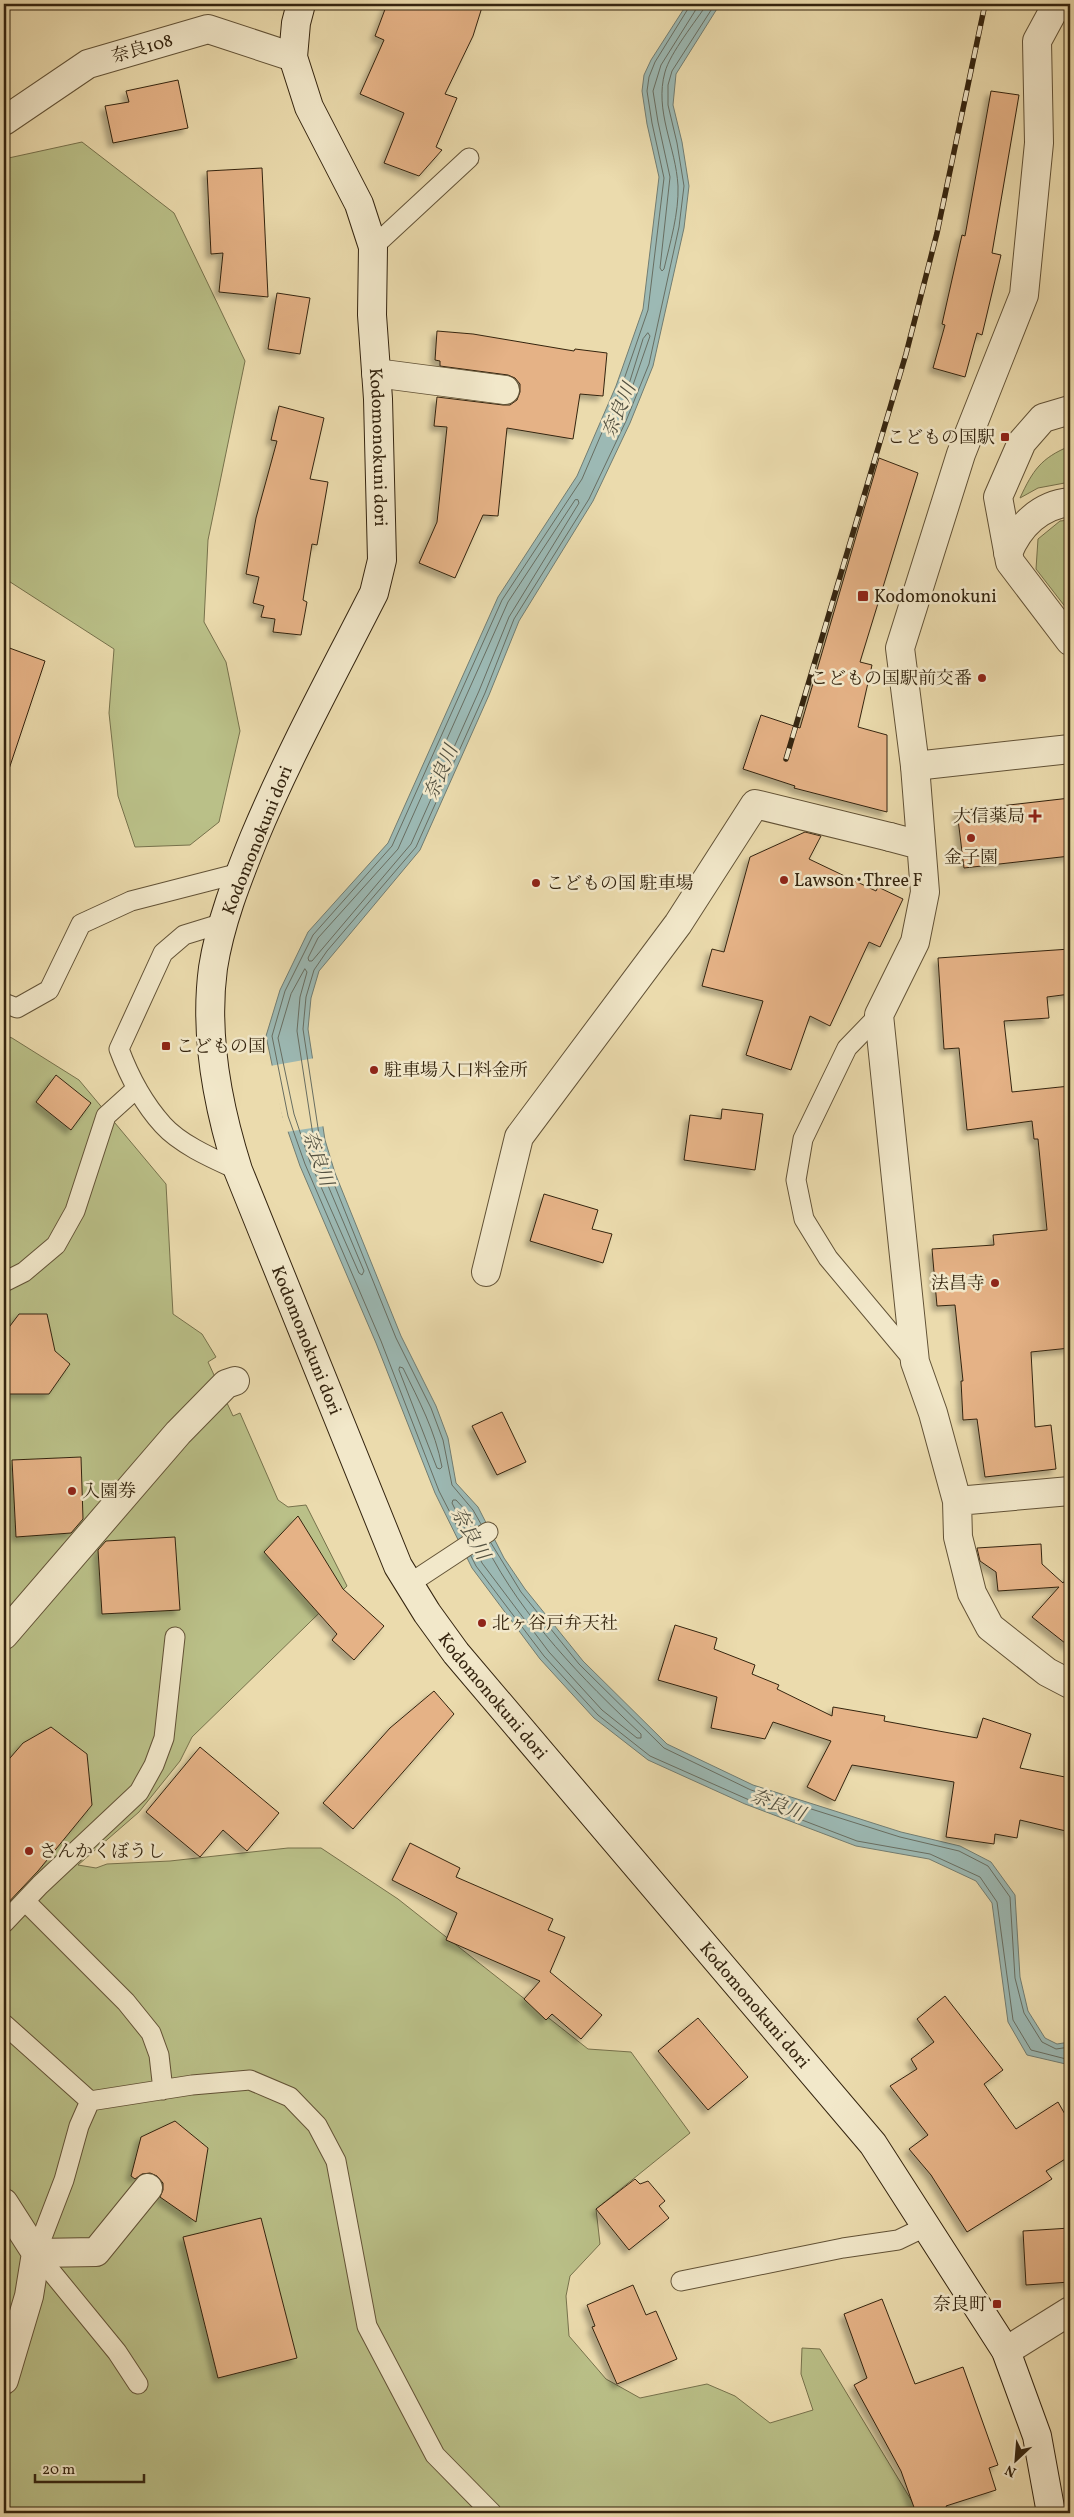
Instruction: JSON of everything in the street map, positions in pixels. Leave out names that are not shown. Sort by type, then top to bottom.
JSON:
[{"type":"street","name":"Kodomonokuni dori","points":[[301,4],[296,23],[293,57],[309,107],[359,204],[373,247],[372,314],[376,373],[382,560],[374,593],[272,795],[240,873],[224,922],[213,968],[211,1011],[221,1107],[238,1170],[391,1548],[409,1584],[456,1653],[873,2144],[1006,2351],[1037,2436],[1051,2513]]},
{"type":"street","points":[[1057,4],[1037,41],[1039,143],[1024,295],[960,454],[900,648],[915,766],[925,892],[915,942],[879,1015],[915,1362],[932,1413],[957,1501],[958,1537],[972,1593],[990,1627],[1047,1672],[1070,1684]]},
{"type":"street","name":"奈良108","points":[[4,121],[88,64],[208,29],[293,57]]},
{"type":"street","points":[[376,373],[505,390]]},
{"type":"street","points":[[1070,410],[1043,418],[1022,442],[998,497],[1010,562],[1070,641]]},
{"type":"street","points":[[1008,553],[1014,538],[1026,522],[1040,512],[1070,502]]},
{"type":"street","points":[[915,766],[1070,749]]},
{"type":"street","points":[[486,1272],[519,1137],[678,924],[756,804],[920,845]]},
{"type":"street","points":[[4,1635],[178,1433],[226,1384],[235,1381]]},
{"type":"street","points":[[957,1501],[1070,1491]]},
{"type":"street","points":[[36,2253],[96,2252],[148,2188]]},
{"type":"street","points":[[4,2203],[36,2253],[28,2296],[4,2380]]},
{"type":"street","points":[[1006,2351],[1070,2311]]},
{"type":"lane","points":[[373,247],[469,158]]},
{"type":"lane","points":[[4,1003],[17,1008],[49,990],[81,924],[131,901],[240,873]]},
{"type":"lane","points":[[224,922],[184,935],[163,953],[119,1049],[128,1075],[164,1126],[204,1155],[238,1170]]},
{"type":"lane","points":[[879,1015],[847,1048],[802,1139],[796,1180],[804,1219],[828,1258],[915,1362]]},
{"type":"lane","points":[[4,1282],[24,1272],[56,1245],[75,1211],[106,1116],[138,1088]]},
{"type":"lane","points":[[409,1584],[488,1532]]},
{"type":"lane","points":[[4,1923],[138,1792],[154,1765],[164,1738],[174,1636]]},
{"type":"lane","points":[[25,1901],[126,2002],[151,2033],[159,2055],[163,2090]]},
{"type":"lane","points":[[4,2024],[41,2054],[90,2101]]},
{"type":"lane","points":[[90,2101],[192,2085],[250,2080],[290,2097],[317,2125],[336,2161],[367,2326],[435,2456],[492,2513]]},
{"type":"lane","points":[[90,2101],[79,2126],[64,2180],[36,2253],[117,2352],[138,2384]]},
{"type":"lane","points":[[681,2281],[843,2248],[898,2240],[927,2226]]},
{"type":"green space","points":[[82,142],[174,213],[245,361],[208,540],[204,622],[226,662],[240,731],[219,822],[190,845],[135,847],[118,796],[109,713],[114,649],[4,578],[4,159]]},
{"type":"green space","points":[[1070,446],[1070,482],[1038,488],[1020,498],[1039,466],[1052,455]]},
{"type":"green space","points":[[1070,520],[1070,613],[1036,569],[1038,539],[1060,521]]},
{"type":"green space","points":[[4,1035],[12,1038],[79,1080],[166,1184],[173,1314],[202,1334],[216,1357],[208,1362],[233,1416],[240,1413],[278,1500],[288,1507],[306,1505],[347,1586],[192,1737],[180,1761],[139,1812],[78,1865],[96,1868],[107,1864],[170,1861],[288,1848],[321,1848],[398,1899],[588,2049],[631,2052],[690,2133],[596,2209],[600,2244],[570,2276],[566,2296],[569,2336],[606,2379],[640,2398],[707,2384],[735,2396],[770,2423],[813,2410],[801,2374],[802,2348],[820,2349],[919,2513],[4,2513]]},
{"type":"water","name":"奈良川","points":[[687,4],[720,4],[676,74],[673,105],[682,142],[689,186],[684,228],[653,366],[630,423],[593,501],[519,621],[489,695],[420,850],[319,971],[311,998],[308,1029],[325,1140],[335,1173],[401,1336],[436,1406],[448,1438],[456,1483],[478,1507],[504,1558],[525,1589],[583,1661],[667,1744],[753,1785],[901,1832],[960,1846],[991,1862],[1015,1895],[1020,1977],[1028,2011],[1045,2038],[1057,2044],[1070,2042],[1070,2065],[1027,2055],[1008,2022],[992,1903],[976,1881],[929,1859],[856,1846],[745,1804],[648,1760],[594,1718],[540,1659],[472,1568],[435,1493],[376,1343],[300,1166],[283,1117],[266,1036],[280,990],[308,932],[388,843],[498,597],[577,476],[616,386],[643,309],[659,177],[642,91],[644,75],[651,60]]},
{"type":"pier","points":[[315,1058],[325,1126],[286,1132],[270,1066]]},
{"type":"building","points":[[387,4],[483,4],[473,36],[445,94],[457,98],[436,147],[442,150],[419,176],[384,163],[404,113],[360,94],[384,40],[375,36]]},
{"type":"building","points":[[178,80],[188,128],[113,143],[105,106],[129,102],[126,91]]},
{"type":"building","points":[[991,91],[1019,95],[992,253],[1001,255],[982,335],[977,333],[965,377],[933,368],[945,325],[942,324],[962,235],[965,236]]},
{"type":"building","points":[[262,168],[268,297],[219,292],[223,253],[211,254],[207,171]]},
{"type":"building","points":[[277,293],[310,298],[300,354],[268,349]]},
{"type":"building","points":[[437,331],[473,334],[574,351],[575,349],[607,353],[603,396],[580,394],[573,439],[507,428],[498,516],[483,515],[455,578],[419,563],[437,522],[447,427],[434,426],[437,397],[510,405],[517,400],[520,384],[515,378],[508,375],[440,366],[440,361],[435,360]]},
{"type":"building","points":[[279,406],[324,418],[310,479],[328,482],[317,545],[312,544],[303,600],[307,602],[301,635],[273,632],[275,619],[261,617],[264,606],[253,603],[259,577],[246,574],[256,518],[277,441],[271,440]]},
{"type":"building","points":[[879,458],[918,473],[860,662],[872,665],[858,727],[887,735],[887,812],[794,788],[795,786],[743,769],[761,715],[800,728]]},
{"type":"building","points":[[4,646],[45,661],[9,769],[4,768]]},
{"type":"building","points":[[1070,798],[1070,856],[964,868],[957,811]]},
{"type":"building","points":[[805,832],[821,836],[809,859],[876,891],[878,887],[903,899],[880,947],[869,942],[830,1026],[810,1016],[791,1070],[746,1055],[763,1001],[702,986],[712,949],[724,952],[750,857]]},
{"type":"building","points":[[1070,949],[1070,994],[1047,997],[1049,1018],[1004,1021],[1012,1092],[1070,1086],[1070,1348],[1031,1352],[1035,1427],[1051,1425],[1056,1469],[985,1477],[977,1419],[963,1420],[961,1381],[963,1381],[955,1305],[937,1306],[932,1249],[994,1245],[993,1235],[1047,1230],[1038,1139],[1034,1139],[1032,1121],[967,1130],[959,1048],[944,1049],[938,958]]},
{"type":"building","points":[[56,1075],[91,1103],[71,1130],[36,1102]]},
{"type":"building","points":[[722,1109],[763,1114],[755,1170],[684,1160],[690,1115],[721,1119]]},
{"type":"building","points":[[544,1194],[598,1210],[592,1229],[612,1234],[603,1263],[530,1241]]},
{"type":"building","points":[[19,1314],[47,1314],[55,1351],[70,1364],[49,1394],[9,1394],[4,1401],[4,1334]]},
{"type":"building","points":[[502,1412],[526,1462],[497,1475],[472,1426]]},
{"type":"building","points":[[81,1457],[83,1519],[71,1533],[16,1537],[12,1460]]},
{"type":"building","points":[[298,1516],[343,1589],[384,1626],[354,1660],[332,1640],[337,1634],[264,1552]]},
{"type":"building","points":[[175,1537],[180,1610],[102,1614],[98,1550],[106,1541]]},
{"type":"building","points":[[1041,1544],[1042,1564],[1063,1583],[1070,1574],[1070,1647],[1032,1617],[1059,1587],[998,1591],[996,1572],[980,1561],[977,1548]]},
{"type":"building","points":[[675,1625],[717,1638],[714,1649],[755,1665],[752,1674],[779,1685],[777,1689],[832,1716],[833,1707],[885,1716],[884,1721],[977,1738],[983,1718],[1031,1734],[1020,1768],[1070,1778],[1070,1832],[1020,1820],[1017,1838],[995,1834],[994,1844],[946,1837],[954,1782],[852,1765],[835,1801],[807,1787],[831,1741],[773,1722],[765,1739],[711,1728],[717,1697],[658,1680]]},
{"type":"building","points":[[434,1691],[454,1714],[353,1829],[323,1803],[390,1728]]},
{"type":"building","name":"さんかくぼうし","points":[[51,1727],[87,1754],[92,1805],[38,1871],[4,1907],[4,1765],[23,1743]]},
{"type":"building","points":[[200,1747],[279,1813],[247,1851],[223,1830],[200,1857],[146,1812]]},
{"type":"building","points":[[410,1843],[460,1868],[456,1877],[553,1919],[548,1930],[565,1937],[550,1972],[602,2015],[581,2039],[552,2014],[546,2020],[524,1999],[540,1981],[446,1940],[457,1913],[392,1880]]},
{"type":"building","points":[[945,1996],[1003,2070],[984,2084],[1016,2129],[1058,2102],[1070,2123],[1070,2156],[1046,2171],[1052,2179],[967,2232],[931,2175],[909,2149],[928,2135],[890,2086],[917,2069],[911,2059],[934,2042],[917,2019]]},
{"type":"building","points":[[698,2018],[748,2077],[708,2110],[658,2051]]},
{"type":"building","points":[[175,2121],[208,2148],[196,2222],[160,2197],[163,2183],[157,2176],[150,2173],[142,2174],[135,2179],[131,2176],[141,2137]]},
{"type":"building","points":[[635,2179],[640,2184],[648,2181],[665,2201],[659,2206],[669,2218],[629,2250],[596,2209]]},
{"type":"building","points":[[261,2218],[297,2358],[218,2378],[183,2237]]},
{"type":"building","points":[[1070,2228],[1070,2282],[1026,2285],[1023,2231]]},
{"type":"building","points":[[633,2285],[646,2315],[656,2311],[677,2359],[617,2384],[592,2327],[595,2326],[587,2305]]},
{"type":"building","points":[[882,2299],[915,2384],[963,2367],[998,2465],[989,2468],[996,2490],[946,2506],[949,2513],[916,2513],[901,2471],[854,2385],[867,2378],[844,2314]]},
{"type":"railway","points":[[786,759],[906,354],[937,233],[985,4]]},
{"type":"place","name":"こどもの国駅","points":[[1005,437]]},
{"type":"place","name":"Kodomonokuni","points":[[863,596]]},
{"type":"place","name":"こどもの国駅前交番","points":[[982,678]]},
{"type":"place","name":"大信薬局","points":[[1035,816]]},
{"type":"place","name":"金子園","points":[[971,838]]},
{"type":"place","name":"Lawson･Three F","points":[[784,880]]},
{"type":"place","name":"こどもの国 駐車場","points":[[536,883]]},
{"type":"place","name":"こどもの国","points":[[166,1046]]},
{"type":"place","name":"駐車場入口料金所","points":[[374,1070]]},
{"type":"place","name":"法昌寺","points":[[995,1283]]},
{"type":"place","name":"入園券","points":[[72,1491]]},
{"type":"place","name":"北ヶ谷戸弁天社","points":[[482,1623]]},
{"type":"place","name":"さんかくぼうし","points":[[29,1851]]},
{"type":"place","name":"奈良町","points":[[997,2304]]}]
